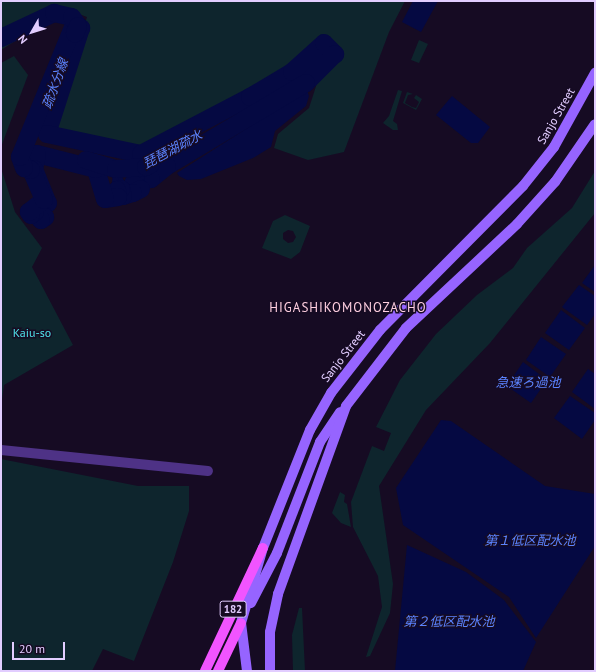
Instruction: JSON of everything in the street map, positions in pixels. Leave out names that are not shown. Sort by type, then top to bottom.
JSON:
[{"type":"main road","name":"Sanjo Street","points":[[247,671],[241,623],[263,548],[310,430],[331,393],[380,330],[523,186],[554,147],[595,73]]},
{"type":"main road","points":[[241,623],[277,553],[320,442],[406,328],[517,224],[555,182],[595,124]]},
{"type":"main road","points":[[270,671],[270,632],[278,594],[346,406]]},
{"type":"main road","name":"182","points":[[205,671],[263,548]]},
{"type":"main road","name":"182","points":[[218,671],[241,623]]},
{"type":"street","points":[[1,450],[208,471]]},
{"type":"green space","points":[[1,1],[405,1],[389,32],[344,152],[308,160],[274,148],[278,134],[309,108],[319,77],[338,54],[323,40],[291,71],[177,135],[140,151],[52,131],[87,17],[66,9],[1,50]]},
{"type":"green space","points":[[419,40],[428,44],[419,63],[411,60]]},
{"type":"green space","points":[[14,56],[28,75],[1,147],[1,63]]},
{"type":"green space","points":[[398,90],[402,91],[393,121],[397,124],[398,130],[393,130],[383,123],[389,116]]},
{"type":"green space","points":[[407,92],[413,94],[408,95],[405,103],[412,107],[416,108],[419,102],[414,98],[416,95],[422,99],[416,110],[403,103]]},
{"type":"green space","name":"Kaiu-so","points":[[1,168],[15,212],[42,248],[32,267],[73,345],[4,385],[1,407]]},
{"type":"green space","points":[[595,171],[595,213],[490,343],[426,410],[379,486],[393,584],[390,613],[370,656],[366,657],[382,607],[378,576],[353,527],[351,502],[372,446],[384,451],[391,433],[376,427],[400,380],[436,334],[477,295],[513,268],[527,248],[572,208]]},
{"type":"green space","points":[[285,215],[310,226],[300,252],[291,259],[262,248],[273,221]],"holes":[[[288,230],[293,231],[296,237],[293,242],[288,243],[283,239],[283,233]]]},
{"type":"green space","points":[[1,459],[138,486],[189,486],[189,511],[173,562],[134,661],[103,649],[92,671],[1,671]]},
{"type":"green space","points":[[340,492],[345,495],[344,502],[347,504],[351,527],[341,523],[332,513]]},
{"type":"green space","points":[[299,608],[302,608],[305,671],[293,671],[292,635]]},
{"type":"water","points":[[413,1],[438,1],[421,32],[402,22]]},
{"type":"water","points":[[307,90],[309,96],[306,106],[275,131],[271,147],[253,158],[201,179],[187,180],[179,176],[177,173]]},
{"type":"water","points":[[452,96],[490,127],[478,143],[471,143],[436,115]]},
{"type":"water","points":[[595,265],[595,292],[582,283]]},
{"type":"water","points":[[579,285],[595,296],[595,314],[587,325],[562,307]]},
{"type":"water","name":"急速ろ過池","points":[[561,310],[585,328],[569,350],[545,333]]},
{"type":"water","name":"急速ろ過池","points":[[541,337],[566,354],[550,377],[526,360]]},
{"type":"water","name":"急速ろ過池","points":[[523,362],[547,380],[531,403],[507,386]]},
{"type":"water","name":"急速ろ過池","points":[[588,369],[595,374],[595,409],[572,392]]},
{"type":"water","name":"急速ろ過池","points":[[570,396],[595,413],[595,420],[582,439],[554,418]]},
{"type":"water","name":"第１低区配水池","points":[[441,420],[451,421],[545,486],[595,494],[595,546],[536,638],[509,597],[403,525],[396,488]]},
{"type":"water","name":"第２低区配水池","points":[[407,545],[466,572],[504,600],[536,642],[523,671],[395,671]]},
{"type":"waterway","name":"疏水分線","points":[[1,38],[54,13],[72,17],[78,26],[75,33]]},
{"type":"waterway","points":[[74,25],[81,28],[47,134],[141,154],[250,97],[292,72],[324,43],[335,54],[306,83],[167,166],[151,179],[136,178],[133,184],[141,189],[133,193],[123,196],[121,189],[117,190],[118,197],[105,199],[96,169],[37,154],[34,169],[48,203],[40,210],[45,217],[41,220],[35,212],[31,215],[29,212],[44,200],[31,170],[24,168],[20,157],[74,25]]},
{"type":"waterway","name":"琵琶湖疏水","points":[[86,160],[116,169],[146,167],[151,164]]},
{"type":"waterway","points":[[114,198],[116,169]]},
{"type":"waterway","points":[[116,170],[128,195]]},
{"type":"district","name":"HIGASHIKOMONOZACHO","points":[[348,308]]}]
